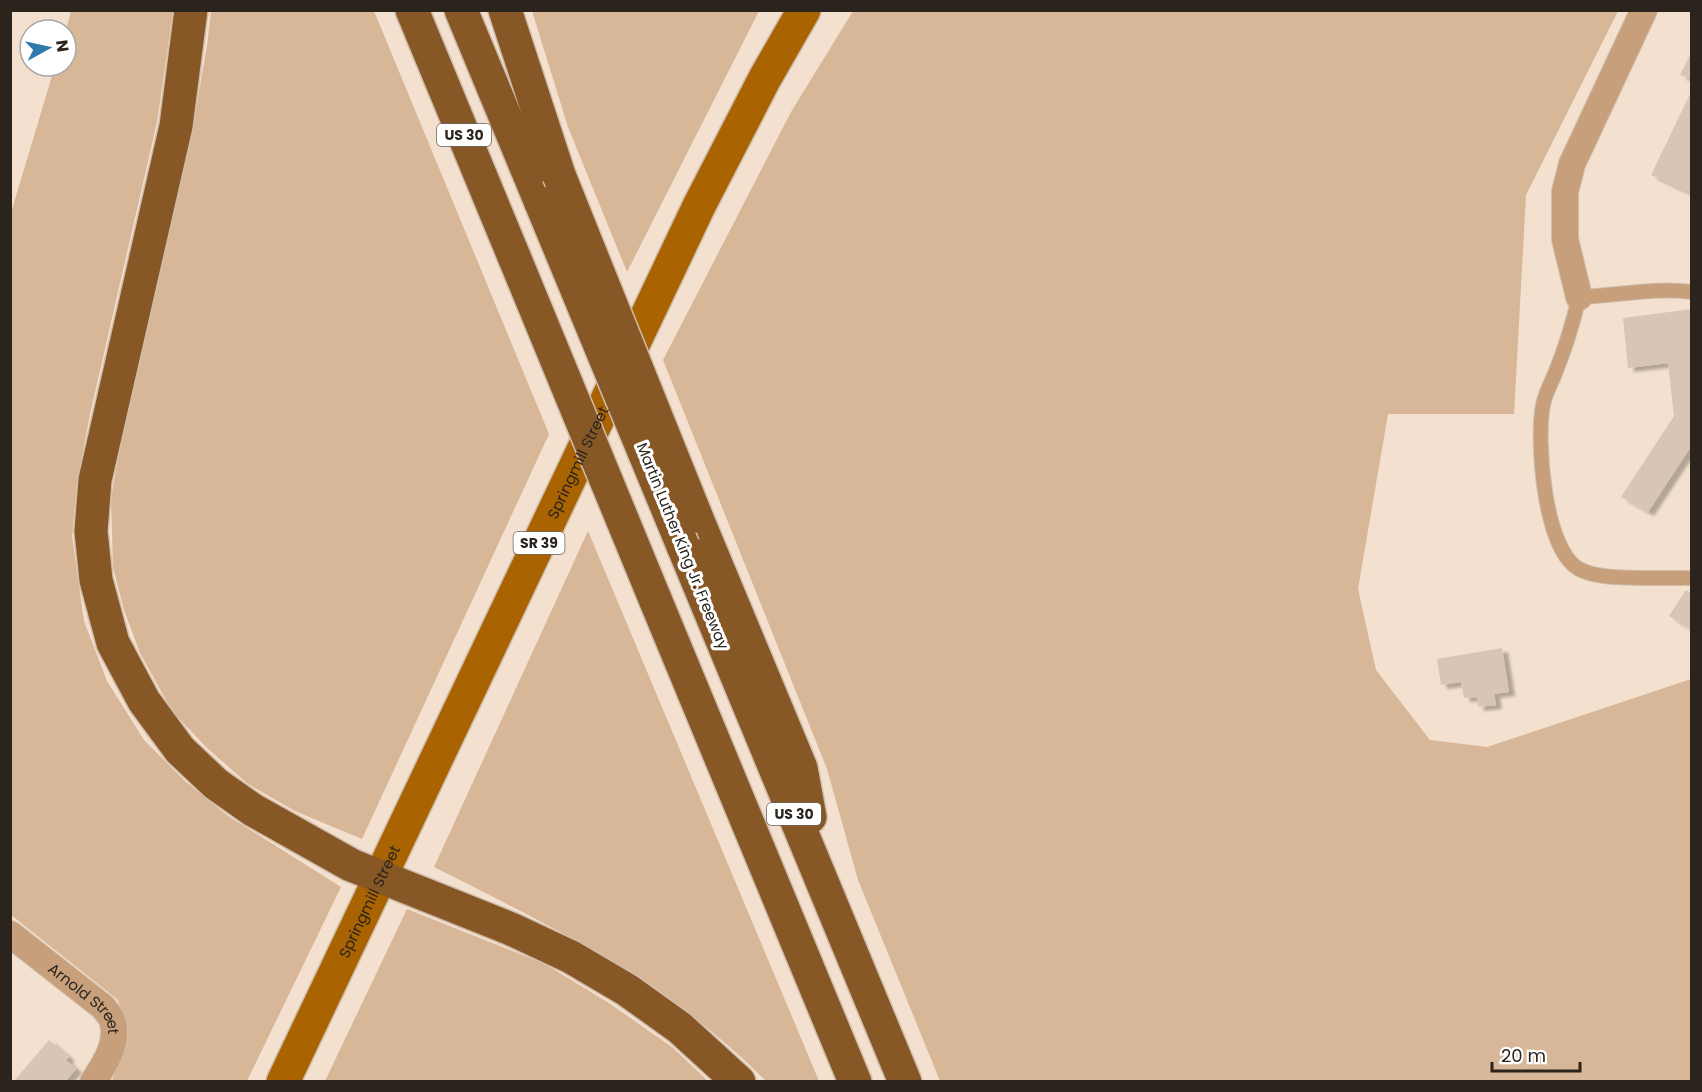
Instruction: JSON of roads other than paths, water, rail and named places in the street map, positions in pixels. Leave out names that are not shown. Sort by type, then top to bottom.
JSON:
[{"type":"highway","points":[[191,10],[176,126],[95,480],[91,531],[96,580],[113,643],[144,701],[180,750],[216,784],[254,810],[351,865],[511,929],[571,957],[627,990],[680,1028],[739,1082]]},
{"type":"highway","name":"US 30","points":[[412,10],[855,1082]]},
{"type":"highway","name":"Martin Luther King Jr. Freeway","points":[[461,10],[905,1082]]},
{"type":"highway","points":[[505,10],[559,175],[696,516],[801,768],[820,878]]},
{"type":"main road","name":"Springmill Street","points":[[283,1082],[699,206],[765,78],[804,10]]},
{"type":"street","points":[[1579,297],[1565,239],[1565,192],[1572,164],[1644,10]]},
{"type":"street","name":"Arnold Street","points":[[10,934],[103,1006],[113,1022],[110,1053],[93,1082]]},
{"type":"lane","points":[[1692,292],[1648,291],[1579,297],[1570,333],[1543,404],[1540,435],[1541,470],[1553,530],[1568,558],[1578,568],[1599,575],[1692,578]]}]
